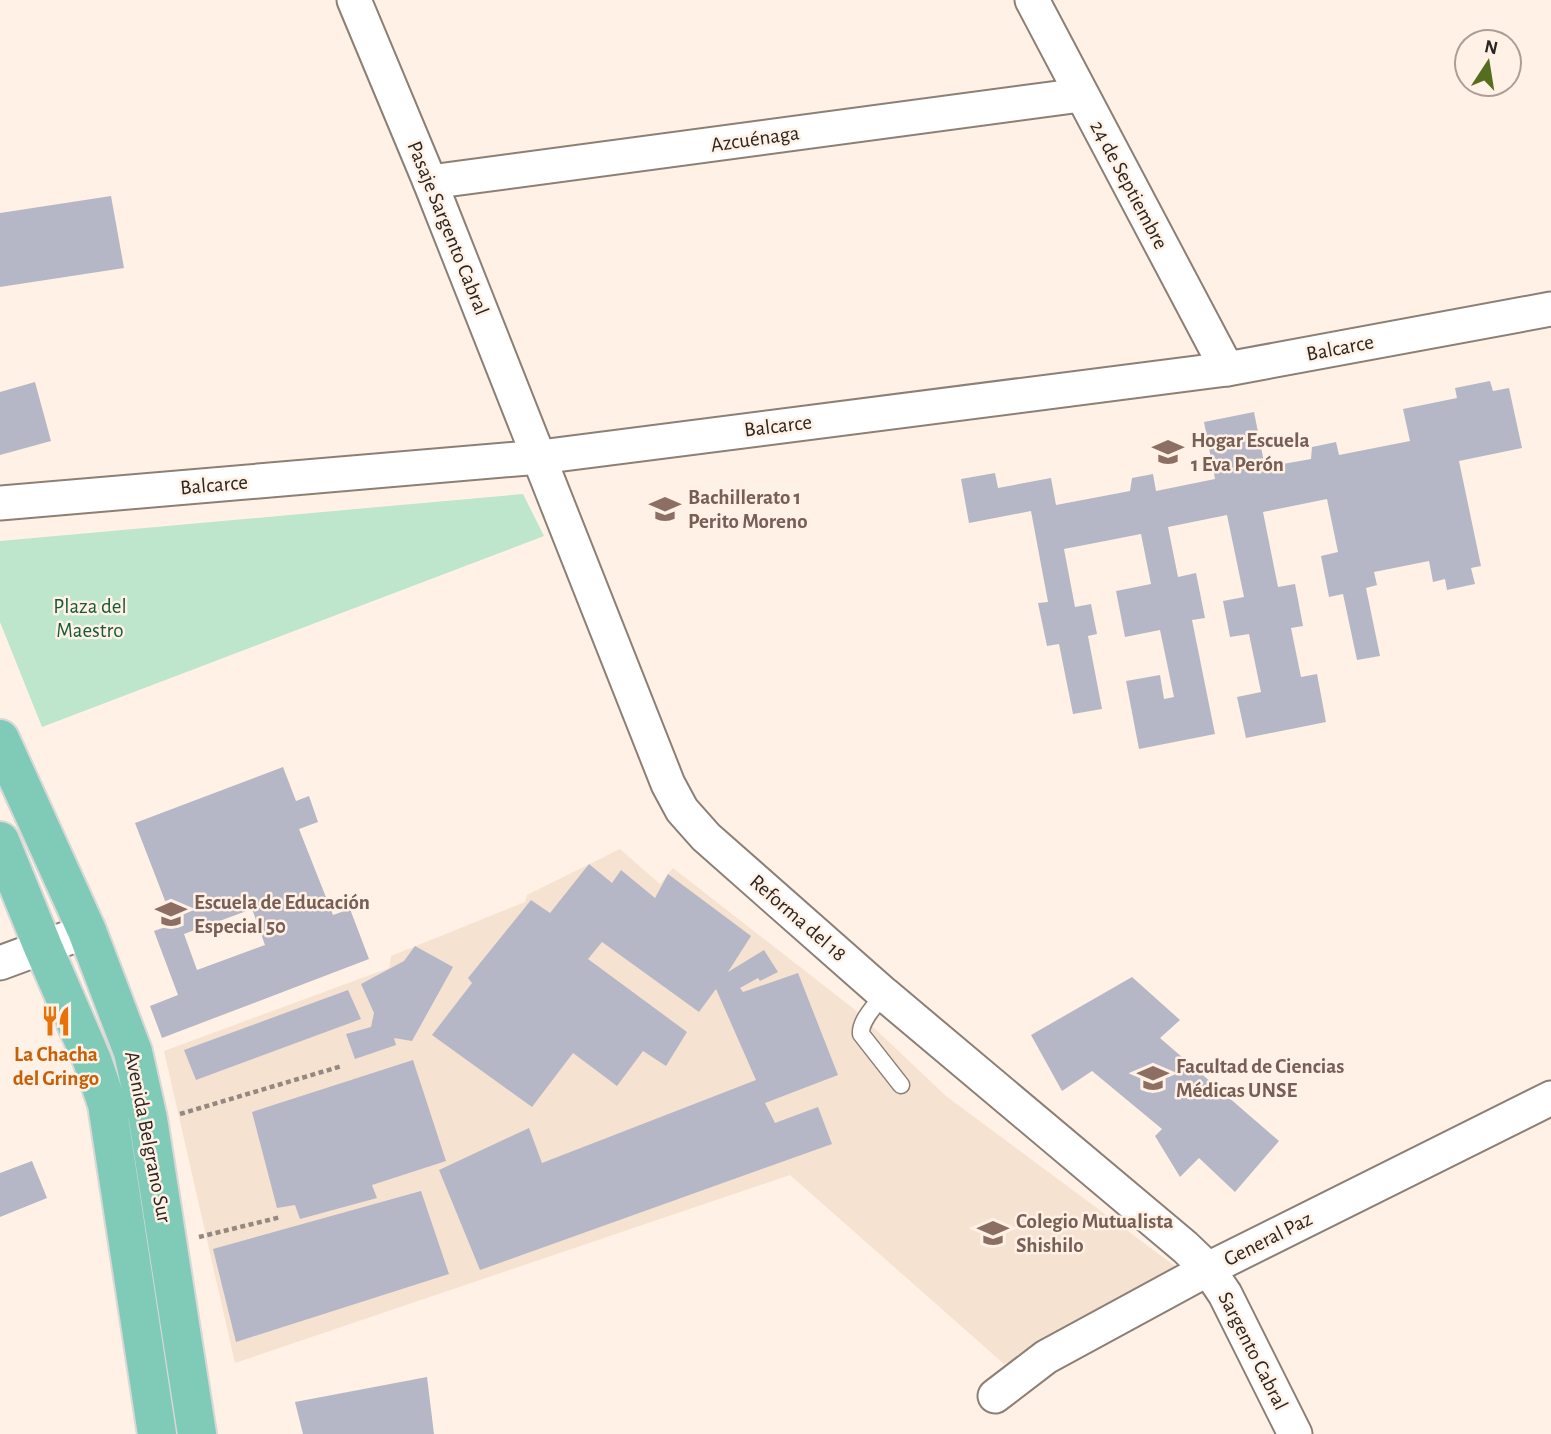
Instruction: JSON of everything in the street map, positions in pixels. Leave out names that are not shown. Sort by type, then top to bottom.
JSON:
[{"type":"highway","name":"Avenida Belgrano Sur","points":[[0,739],[87,930],[133,1052],[148,1119],[197,1434]]},
{"type":"highway","name":"Avenida Belgrano Sur","points":[[0,841],[92,1060],[107,1104],[157,1434]]},
{"type":"street","name":"Pasaje Sargento Cabral","points":[[354,0],[540,457]]},
{"type":"street","name":"24 de Septiembre","points":[[1032,0],[1227,369]]},
{"type":"street","name":"Azcuénaga","points":[[430,182],[1081,95]]},
{"type":"street","name":"Balcarce","points":[[0,503],[540,457],[1227,369],[1551,309]]},
{"type":"street","name":"Reforma del 18","points":[[540,457],[668,784],[682,810],[706,837],[884,993],[1208,1269]]},
{"type":"street","points":[[0,963],[87,930]]},
{"type":"street","name":"General Paz","points":[[995,1396],[1046,1357],[1208,1269],[1551,1098]]},
{"type":"street","name":"Sargento Cabral","points":[[1208,1269],[1225,1294],[1295,1434]]},
{"type":"lane","points":[[884,993],[860,1029],[861,1034],[901,1085]]},
{"type":"path","points":[[148,1119],[179,1114],[342,1066]]},
{"type":"path","points":[[168,1246],[281,1217]]},
{"type":"shaded area","points":[[620,849],[660,884],[673,868],[854,1009],[946,1096],[1179,1269],[1004,1364],[790,1175],[235,1363],[164,1051],[389,968],[391,956],[525,902],[527,895]]},
{"type":"green space","name":"Plaza del Maestro","points":[[523,494],[544,536],[42,727],[0,622],[0,541]]},
{"type":"building","points":[[111,196],[124,268],[0,287],[0,213]]},
{"type":"building","points":[[1490,381],[1493,391],[1509,388],[1522,448],[1459,461],[1481,566],[1471,568],[1475,584],[1447,590],[1445,579],[1433,582],[1429,561],[1374,572],[1377,585],[1366,588],[1380,656],[1357,660],[1343,594],[1329,597],[1321,556],[1338,552],[1327,499],[1263,512],[1278,587],[1295,584],[1303,626],[1291,628],[1301,677],[1317,674],[1326,722],[1246,738],[1237,697],[1261,692],[1249,634],[1230,637],[1223,601],[1244,597],[1227,515],[1168,527],[1178,577],[1196,573],[1205,618],[1192,620],[1215,734],[1139,749],[1126,681],[1160,675],[1164,699],[1174,697],[1160,630],[1125,637],[1116,591],[1151,584],[1141,534],[1064,549],[1075,607],[1091,604],[1097,634],[1088,636],[1102,709],[1073,714],[1059,644],[1047,646],[1038,603],[1048,602],[1031,511],[969,523],[961,479],[995,473],[998,488],[1051,478],[1056,505],[1130,491],[1132,478],[1153,474],[1156,491],[1215,479],[1204,422],[1254,412],[1265,467],[1311,459],[1312,447],[1336,442],[1339,455],[1410,441],[1403,409],[1457,398],[1455,388]]},
{"type":"building","points":[[35,382],[51,441],[0,455],[0,392]]},
{"type":"building","points":[[283,767],[296,801],[309,796],[318,822],[299,829],[333,915],[350,909],[369,959],[162,1038],[150,1006],[178,995],[154,931],[174,924],[135,823]],"holes":[[[252,909],[265,945],[197,970],[184,934]]]},
{"type":"building","points":[[589,864],[612,883],[621,870],[655,898],[668,874],[751,936],[728,972],[764,950],[778,972],[760,981],[758,978],[740,988],[743,992],[798,973],[838,1075],[765,1103],[775,1123],[818,1107],[832,1144],[480,1270],[439,1170],[529,1128],[542,1163],[756,1080],[716,989],[699,1012],[602,942],[588,959],[687,1032],[666,1066],[643,1051],[617,1086],[573,1053],[532,1107],[432,1035],[472,983],[468,978],[531,900],[550,913]]},
{"type":"building","points":[[415,946],[453,967],[412,1041],[394,1038],[396,1045],[355,1059],[346,1034],[371,1027],[374,1013],[361,984],[404,961]]},
{"type":"building","name":"Facultad de Ciencias Médicas UNSE","points":[[1132,977],[1180,1020],[1160,1038],[1279,1141],[1235,1192],[1199,1158],[1180,1177],[1155,1136],[1162,1129],[1092,1071],[1062,1091],[1031,1035]]},
{"type":"building","points":[[348,990],[361,1019],[196,1080],[184,1050]]},
{"type":"building","points":[[413,1060],[446,1161],[372,1185],[377,1198],[300,1219],[295,1205],[277,1208],[252,1112]]},
{"type":"building","points":[[32,1161],[47,1198],[0,1217],[0,1173]]},
{"type":"building","points":[[421,1191],[449,1274],[236,1342],[213,1249]]},
{"type":"building","points":[[427,1377],[434,1434],[303,1434],[295,1402]]},
{"type":"place","name":"Hogar Escuela 1 Eva Perón","points":[[1168,452]]},
{"type":"place","name":"Bachillerato 1 Perito Moreno","points":[[665,509]]},
{"type":"place","name":"Escuela de Educación Especial 50","points":[[171,914]]},
{"type":"place","name":"La Chacha del Gringo","points":[[56,1021]]},
{"type":"place","name":"Facultad de Ciencias Médicas UNSE","points":[[1153,1078]]},
{"type":"place","name":"Colegio Mutualista Shishilo","points":[[993,1233]]}]
